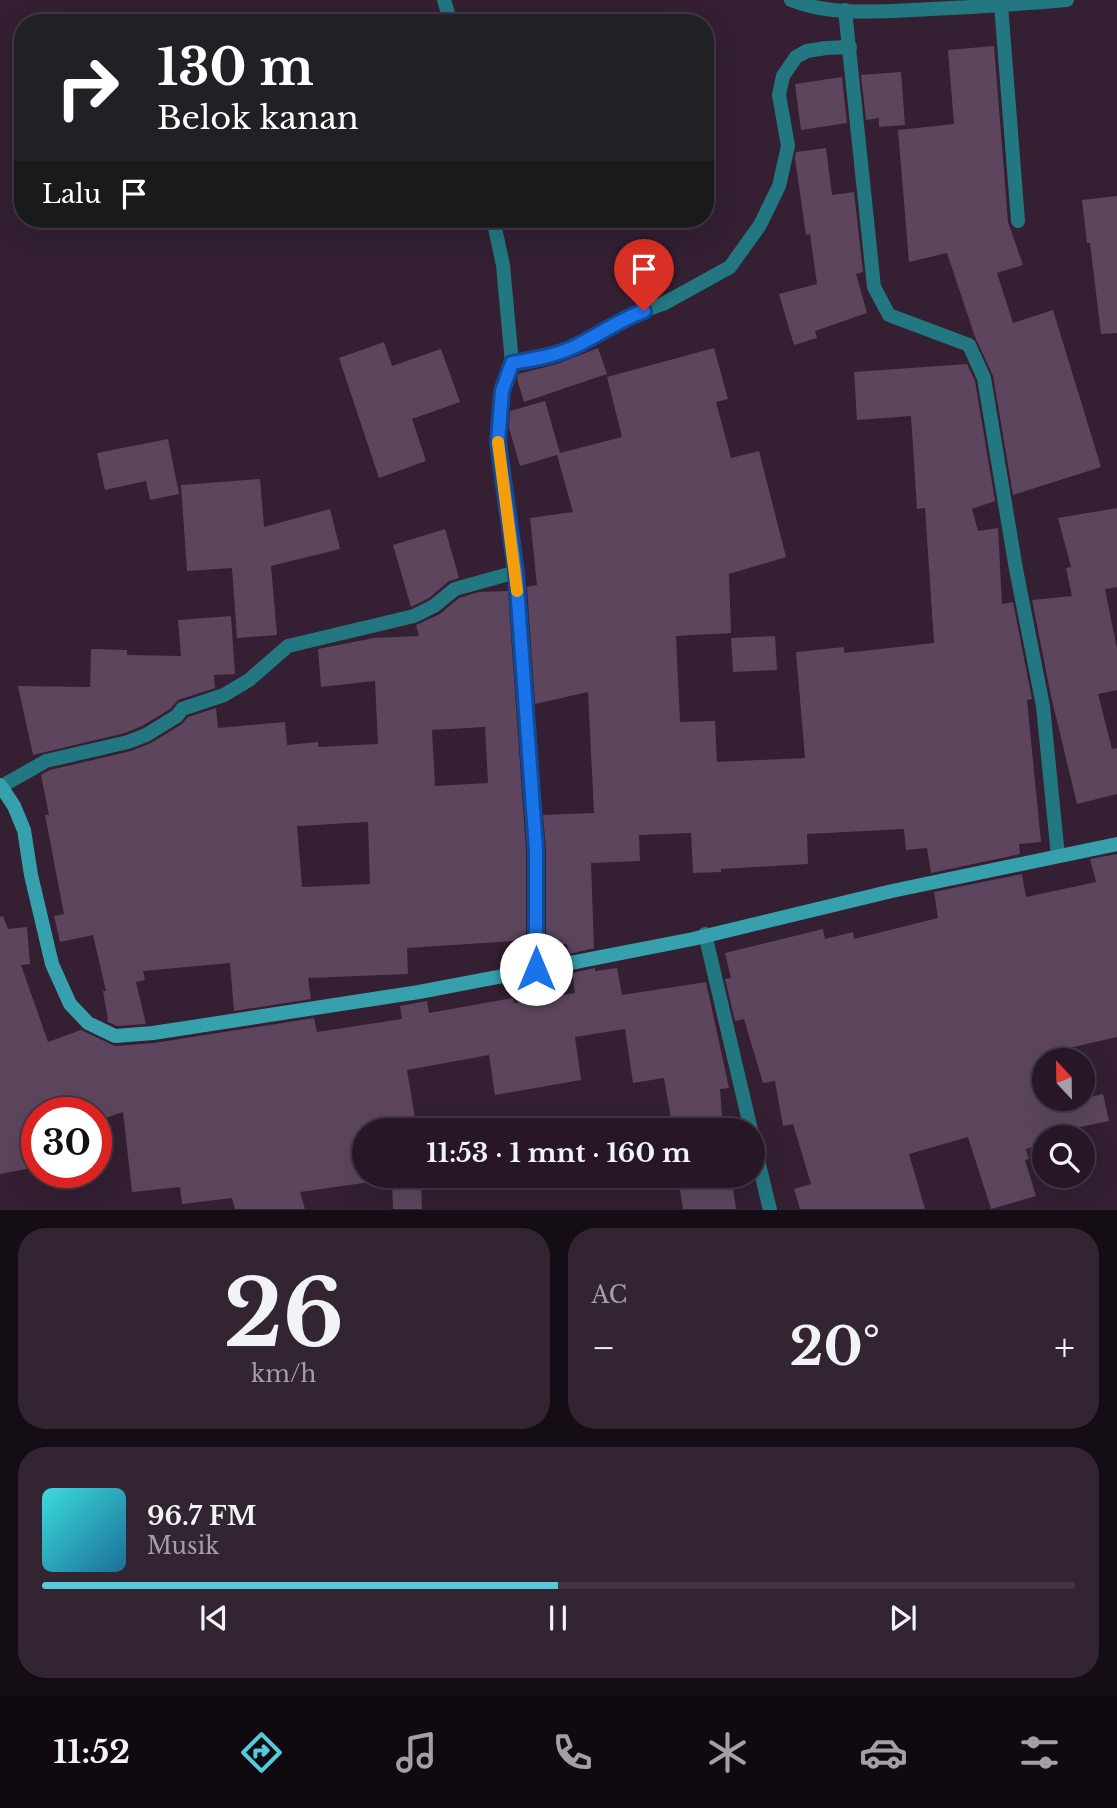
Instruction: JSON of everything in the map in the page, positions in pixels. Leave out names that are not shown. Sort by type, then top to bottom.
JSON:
[{"type":"street","points":[[791,0],[803,5],[845,10],[897,11],[1001,11],[1067,0]]},
{"type":"street","points":[[845,10],[874,287],[888,315],[969,345],[984,378],[1016,569],[1043,706],[1058,856]]},
{"type":"street","points":[[1001,11],[1018,221]]},
{"type":"street","points":[[512,363],[554,355],[575,347],[626,317],[663,304],[730,267],[760,225],[779,186],[788,146],[779,95],[786,70],[796,57],[807,51],[826,47],[850,47]]},
{"type":"street","points":[[495,228],[503,265],[512,363],[502,391],[498,442],[516,572],[536,850],[536,969]]},
{"type":"street","points":[[516,572],[455,589],[435,606],[414,616],[288,646],[241,685],[224,695],[182,709],[177,716],[146,735],[128,742],[46,761],[1,786],[14,806],[24,830],[31,875],[52,964],[69,1004],[88,1023],[115,1035],[153,1034],[419,992],[693,939],[705,934],[1117,844]]},
{"type":"street","points":[[705,934],[748,1118]]},
{"type":"street","points":[[765,1188],[770,1209]]},
{"type":"building","points":[[994,46],[1008,222],[1023,265],[997,273],[1013,323],[1053,310],[1101,467],[1013,495],[993,376],[975,337],[947,253],[909,262],[898,130],[954,124],[948,50]]},
{"type":"building","points":[[901,72],[905,125],[879,127],[879,118],[866,120],[861,75]]},
{"type":"building","points":[[842,77],[847,123],[801,130],[795,84]]},
{"type":"building","points":[[826,148],[832,195],[854,192],[863,272],[856,274],[867,313],[815,331],[817,338],[794,345],[779,294],[817,284],[810,234],[806,235],[795,158],[796,152]]},
{"type":"building","points":[[1117,196],[1117,333],[1101,334],[1082,200]]},
{"type":"building","points":[[384,342],[392,366],[441,349],[460,402],[412,419],[426,461],[379,478],[339,358]]},
{"type":"building","points":[[598,348],[607,374],[524,402],[518,374],[557,364]]},
{"type":"building","points":[[714,348],[728,399],[716,402],[731,458],[759,451],[786,557],[729,574],[731,633],[676,636],[680,722],[715,721],[717,762],[805,758],[796,652],[844,647],[844,653],[934,643],[925,508],[917,509],[911,416],[857,420],[854,372],[967,364],[975,381],[995,501],[972,509],[978,531],[998,528],[1002,604],[1013,602],[1032,699],[1027,700],[1041,842],[1019,844],[1020,854],[931,873],[927,848],[906,850],[904,829],[807,834],[808,864],[693,873],[691,833],[639,835],[640,861],[591,863],[594,948],[569,954],[567,944],[546,945],[546,850],[543,815],[594,813],[588,692],[535,704],[527,587],[537,585],[530,518],[573,512],[557,455],[520,466],[509,428],[510,411],[545,401],[560,453],[622,437],[607,377]]},
{"type":"building","points":[[168,439],[179,494],[150,500],[146,481],[105,490],[97,453]]},
{"type":"building","points":[[260,479],[264,527],[330,509],[340,549],[271,566],[277,635],[237,638],[232,568],[187,571],[181,485]]},
{"type":"building","points":[[1117,508],[1117,587],[1105,589],[1117,649],[1117,690],[1098,694],[1112,749],[1117,748],[1117,794],[1077,804],[1051,696],[1032,600],[1072,596],[1066,568],[1071,567],[1058,518]]},
{"type":"building","points":[[445,529],[459,578],[449,581],[429,598],[411,607],[393,545]]},
{"type":"building","points":[[508,591],[526,850],[526,945],[513,946],[513,941],[407,948],[408,974],[308,978],[311,999],[234,1011],[230,963],[143,971],[145,980],[136,982],[146,1024],[117,1026],[106,1021],[103,991],[106,991],[93,935],[60,942],[54,916],[64,914],[45,815],[49,815],[41,775],[50,770],[131,751],[151,743],[182,724],[188,717],[216,708],[218,728],[285,722],[287,745],[318,742],[318,747],[378,744],[375,681],[321,687],[318,649],[374,638],[419,636],[416,625],[440,614],[459,598],[479,592]],"holes":[[[485,727],[488,783],[435,786],[432,730]],[[368,822],[370,884],[302,887],[297,826]]]},
{"type":"building","points":[[231,616],[235,674],[214,675],[215,688],[178,700],[170,709],[125,733],[33,755],[18,686],[90,687],[91,649],[127,650],[127,655],[181,656],[178,620]]},
{"type":"building","points":[[775,636],[777,670],[733,672],[731,638]]},
{"type":"building","points":[[1117,854],[1117,1037],[1069,1048],[1032,1048],[1032,1111],[1096,1111],[1096,1096],[1103,1094],[1109,1121],[1090,1125],[1032,1125],[1032,1147],[1026,1149],[1029,1159],[1025,1160],[1036,1196],[991,1209],[968,1137],[909,1154],[925,1209],[800,1209],[794,1189],[811,1184],[793,1124],[783,1126],[775,1081],[763,1083],[744,1019],[735,1021],[725,979],[731,978],[725,953],[823,929],[825,939],[853,932],[854,939],[938,918],[934,892],[1022,874],[1026,897],[1096,882],[1090,859]]},
{"type":"building","points":[[3,916],[8,929],[27,927],[30,964],[21,965],[48,1042],[81,1030],[115,1046],[154,1043],[314,1018],[317,1032],[402,1019],[400,1006],[427,1001],[429,1013],[513,998],[514,1003],[575,993],[572,973],[595,968],[595,971],[617,968],[622,995],[706,982],[729,1088],[720,1089],[722,1118],[671,1118],[664,1078],[633,1083],[625,1029],[575,1037],[581,1080],[495,1095],[489,1055],[407,1070],[415,1118],[352,1118],[352,1185],[300,1192],[305,1209],[235,1209],[232,1198],[182,1204],[180,1187],[132,1192],[123,1112],[112,1116],[112,1097],[21,1097],[21,1170],[0,1174],[0,917]]},
{"type":"building","points":[[392,1188],[421,1188],[422,1209],[393,1209]]},
{"type":"building","points":[[680,1188],[733,1188],[736,1209],[683,1209]]},
{"type":"slow traffic","points":[[498,442],[517,591]]},
{"type":"route","points":[[536,969],[536,850],[516,572],[498,442],[502,391],[512,363],[554,355],[575,347],[626,317],[644,311]]}]
